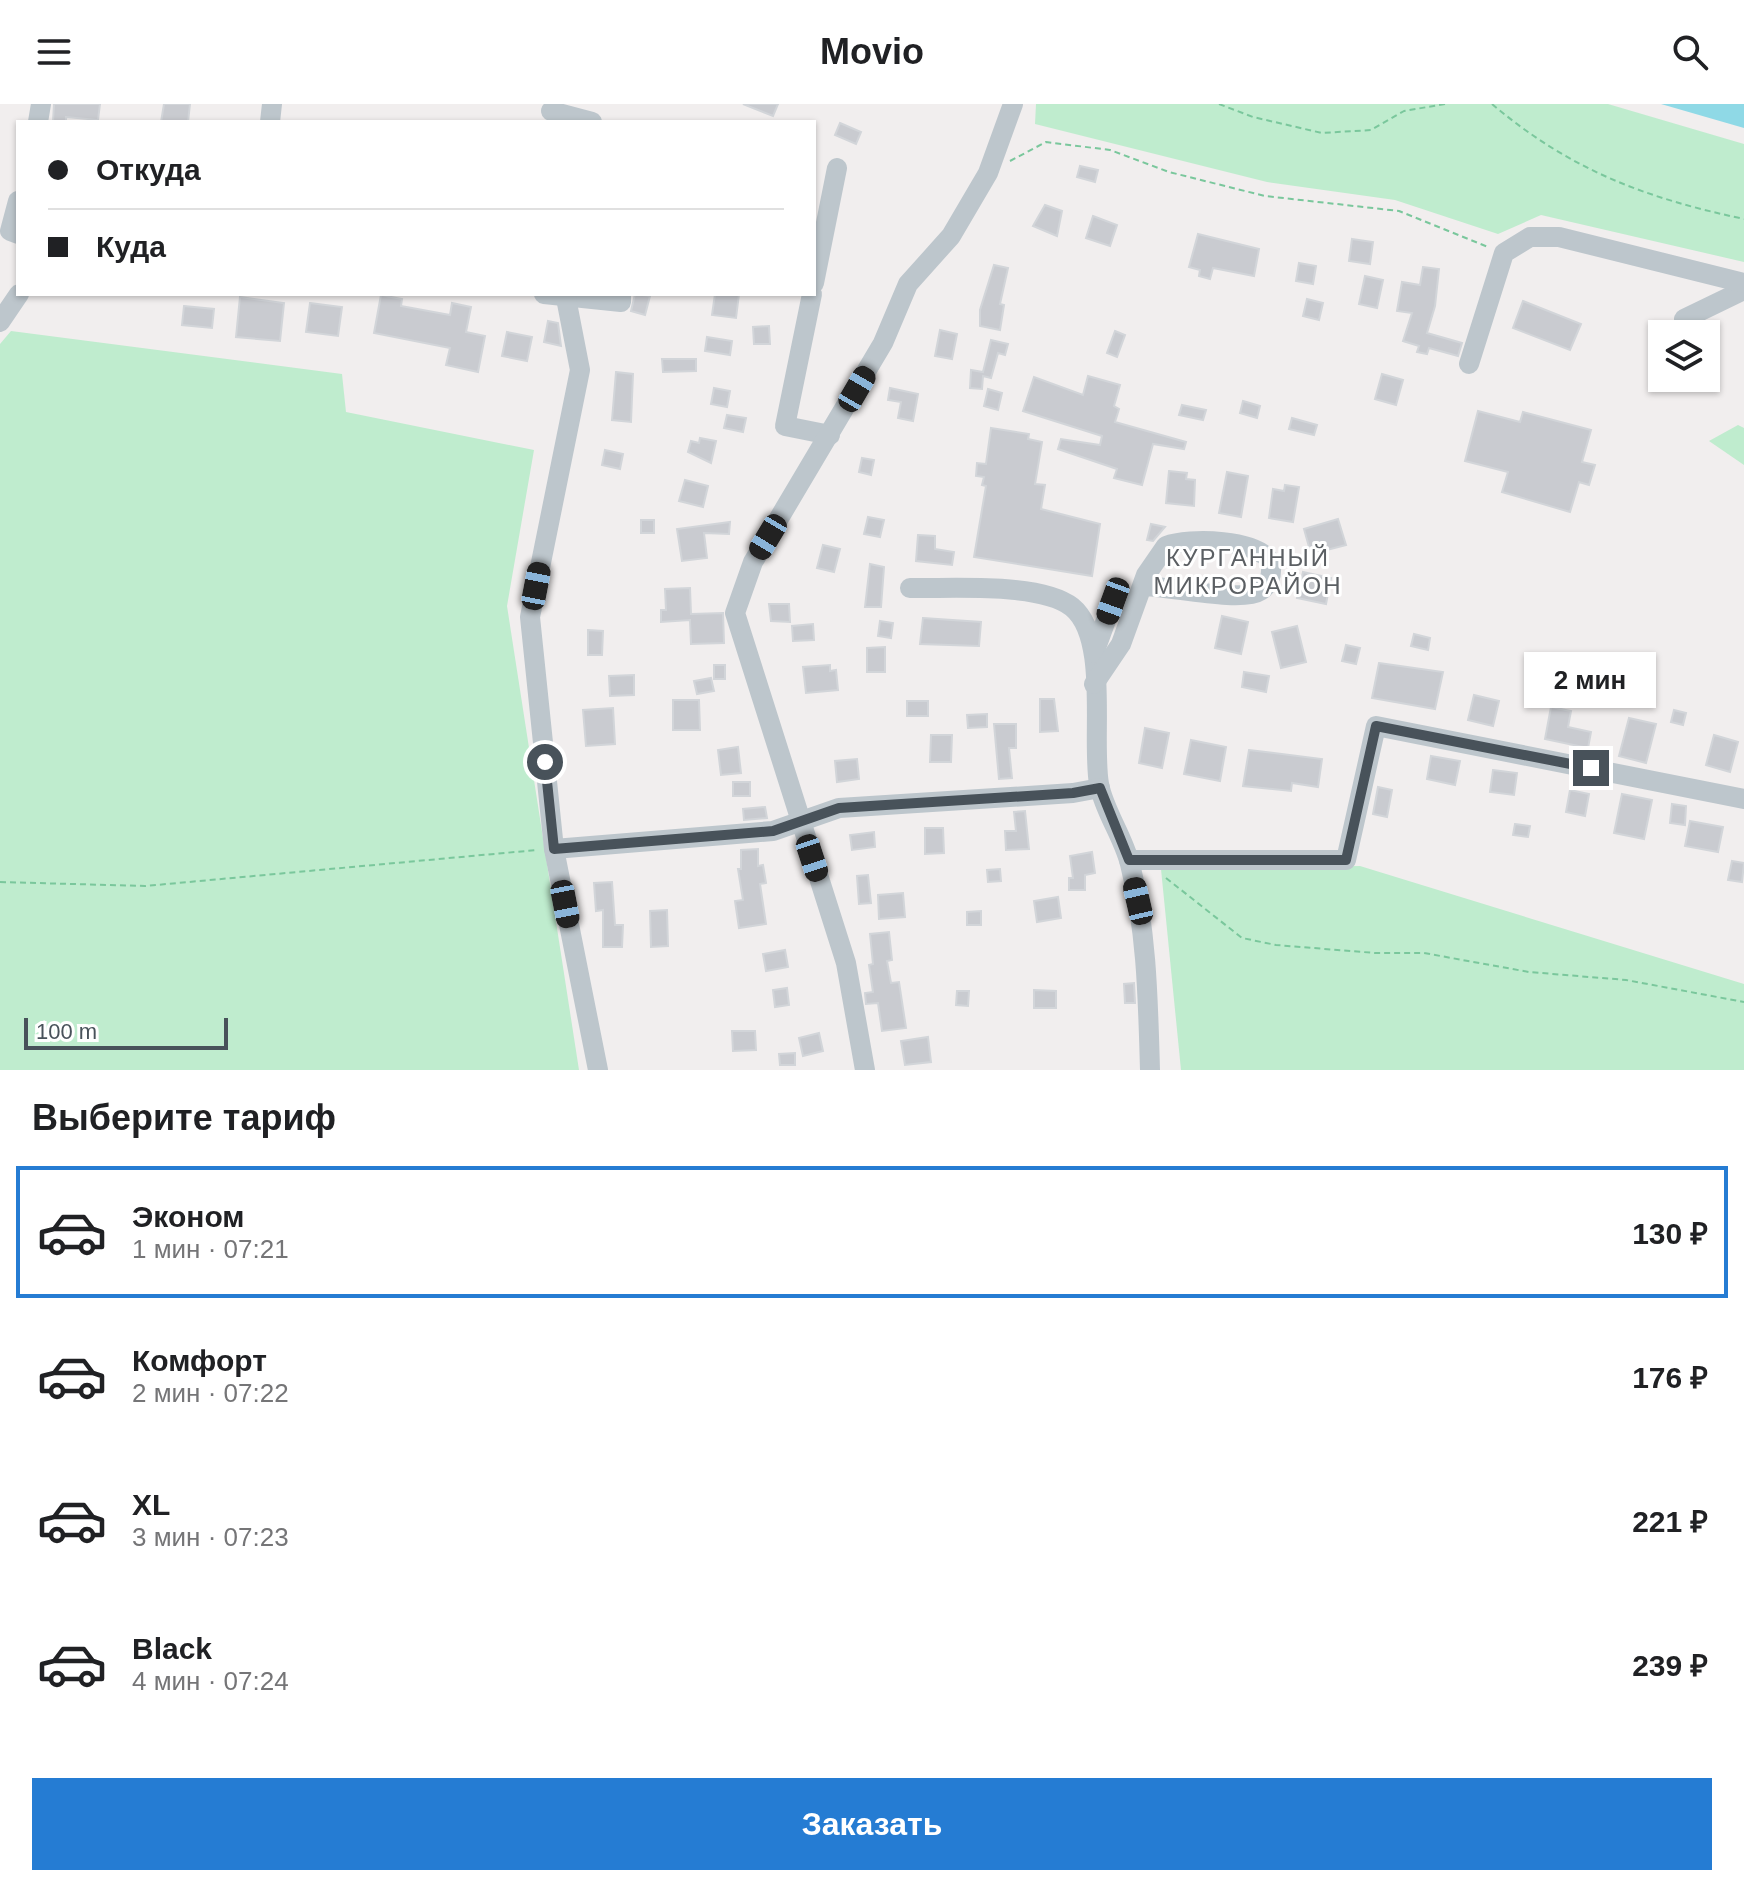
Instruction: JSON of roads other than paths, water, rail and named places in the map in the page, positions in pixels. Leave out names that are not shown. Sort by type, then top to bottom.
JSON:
[{"type":"street","points":[[865,1070],[846,963],[735,613],[753,562],[883,343],[908,284],[951,236],[988,173],[1013,104]]},
{"type":"street","points":[[551,111],[585,120]]},
{"type":"street","points":[[816,273],[837,168]]},
{"type":"street","points":[[16,208],[10,231],[16,233]]},
{"type":"street","points":[[1469,364],[1504,253],[1530,237],[1559,237],[1744,283]]},
{"type":"street","points":[[1684,319],[1744,290]]},
{"type":"street","points":[[0,322],[18,296]]},
{"type":"street","points":[[555,296],[621,302],[621,296]]},
{"type":"street","points":[[812,296],[785,426],[830,435]]},
{"type":"street","points":[[566,298],[580,370],[530,617],[554,849],[598,1070]]},
{"type":"street","points":[[1094,684],[1121,644],[1142,586],[1157,554],[1175,542],[1201,541],[1253,548],[1265,553],[1271,563],[1270,577],[1263,589],[1247,595],[1142,586]]},
{"type":"street","points":[[910,588],[1045,595],[1070,606],[1080,615],[1094,653],[1100,788],[1136,860],[1150,1070]]},
{"type":"street","points":[[1094,653],[1113,601]]},
{"type":"street","points":[[1136,860],[1346,860],[1376,726],[1744,799]]},
{"type":"street","points":[[554,849],[773,831],[839,808],[1073,793],[1100,788]]},
{"type":"water","points":[[1661,104],[1744,104],[1744,128]]},
{"type":"district","name":"КУРГАННЫЙ МИКРОРАЙОН","points":[[1248,572]]}]
